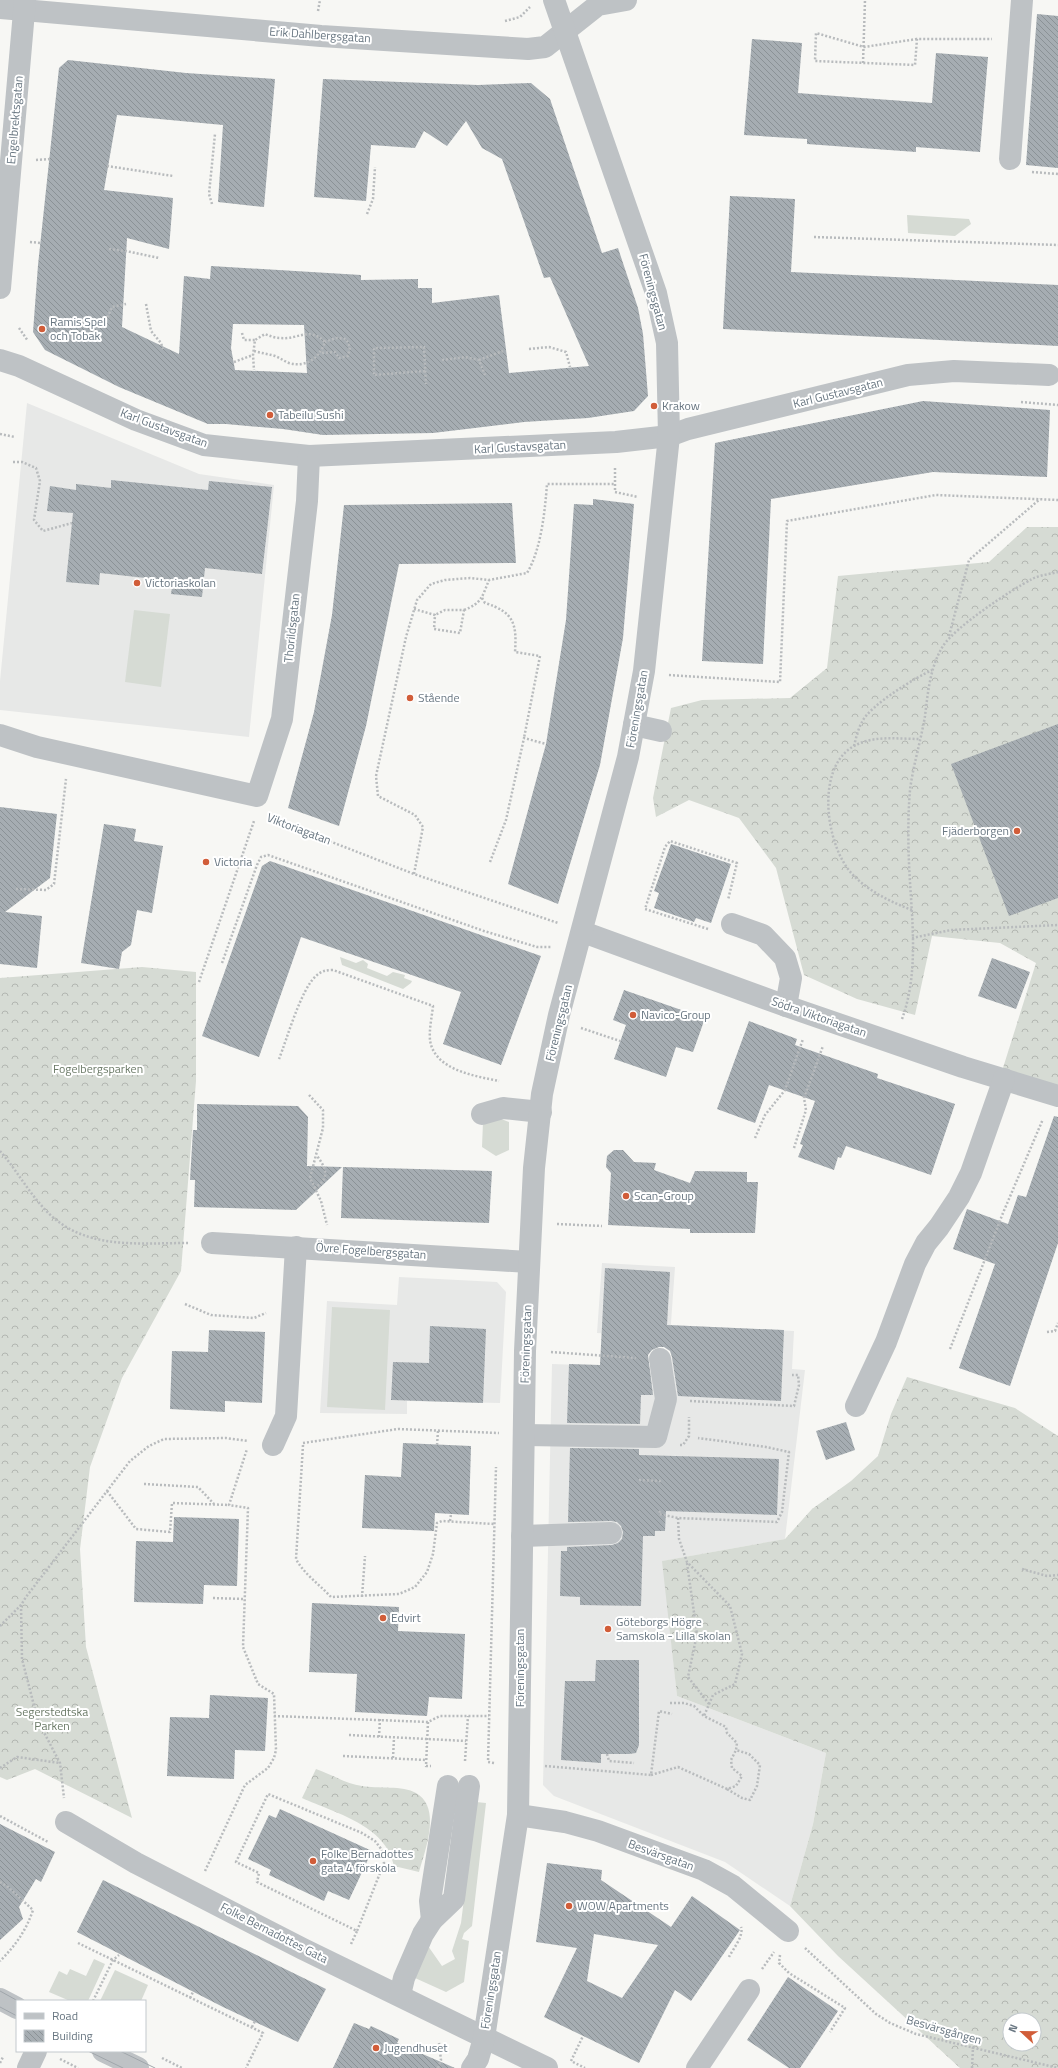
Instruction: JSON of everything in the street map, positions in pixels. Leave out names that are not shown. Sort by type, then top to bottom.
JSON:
[{"type":"street","name":"Föreningsgatan","points":[[472,2068],[478,2059],[484,2038],[518,1815],[520,1764],[525,1351],[534,1168],[542,1094],[559,1016],[583,932],[628,757],[644,671],[669,436],[666,343],[656,293],[554,0]]},
{"type":"street","name":"Erik Dahlbergsgatan","points":[[0,8],[25,5],[309,35],[516,49],[545,47],[598,5],[626,0]]},
{"type":"street","points":[[1010,159],[1022,0]]},
{"type":"street","name":"Engelbrektsgatan","points":[[0,288],[25,5]]},
{"type":"street","name":"Karl Gustavsgatan","points":[[0,360],[19,366],[136,420],[204,445],[309,456],[616,442],[669,436],[688,429],[908,375],[954,371],[1049,375]]},
{"type":"street","name":"Thorildsgatan","points":[[257,804],[282,719],[306,509],[309,456]]},
{"type":"street","points":[[634,725],[661,731]]},
{"type":"street","points":[[0,735],[37,747],[257,804]]},
{"type":"street","points":[[729,914],[763,935],[785,958],[791,978],[786,1006]]},
{"type":"street","name":"Södra Viktoriagatan","points":[[583,932],[786,1006],[1056,1095]]},
{"type":"street","points":[[856,1406],[886,1342],[915,1264],[926,1242],[939,1227],[971,1173],[1004,1079]]},
{"type":"street","points":[[482,1114],[503,1108],[540,1112]]},
{"type":"street","name":"Övre Fogelbergsgatan","points":[[212,1243],[529,1262]]},
{"type":"street","points":[[273,1445],[286,1416],[294,1308],[296,1247]]},
{"type":"street","points":[[524,1435],[656,1437],[666,1399],[660,1359]]},
{"type":"street","points":[[522,1536],[610,1533]]},
{"type":"street","points":[[400,1995],[404,1978],[411,1961],[432,1920],[454,1899],[461,1780]]},
{"type":"street","name":"Besvärsgatan","points":[[518,1815],[544,1817],[584,1827],[704,1870],[733,1886],[784,1940]]},
{"type":"street","name":"Folke Bernadottes Gata","points":[[66,1822],[136,1863],[303,1949],[547,2068]]},
{"type":"street","points":[[697,2068],[749,1990]]},
{"type":"street","points":[[0,1999],[16,2007]]},
{"type":"street","points":[[28,2068],[36,2052]]},
{"type":"street","points":[[105,2052],[138,2068]]},
{"type":"path","points":[[863,63],[865,0]]},
{"type":"path","points":[[917,39],[915,65],[815,61],[816,33],[864,47],[917,39],[992,39]]},
{"type":"path","points":[[212,204],[209,194],[215,134]]},
{"type":"path","points":[[35,160],[50,160]]},
{"type":"path","points":[[107,166],[173,176]]},
{"type":"path","points":[[367,214],[373,199],[375,167]]},
{"type":"path","points":[[814,237],[1058,245]]},
{"type":"path","points":[[28,242],[41,243]]},
{"type":"path","points":[[109,250],[126,251],[159,258]]},
{"type":"path","points":[[106,321],[112,307],[126,304]]},
{"type":"path","points":[[146,304],[151,331],[161,343],[163,349]]},
{"type":"path","points":[[19,328],[32,348]]},
{"type":"path","points":[[242,333],[244,340],[256,340],[265,334],[281,338],[311,334],[320,336],[326,342]]},
{"type":"path","points":[[254,351],[277,356],[289,363],[302,364],[312,360],[322,353],[335,352],[339,358],[348,356],[350,347],[346,339],[336,338],[326,342],[322,353]]},
{"type":"path","points":[[254,370],[253,355],[256,340]]},
{"type":"path","points":[[425,371],[374,375],[374,348],[424,347],[426,384]]},
{"type":"path","points":[[529,348],[549,347],[566,352],[570,367]]},
{"type":"path","points":[[442,360],[465,357],[479,360],[504,352]]},
{"type":"path","points":[[234,362],[253,355]]},
{"type":"path","points":[[479,360],[485,375]]},
{"type":"path","points":[[0,434],[15,438]]},
{"type":"path","points":[[13,462],[22,462],[36,468],[40,481],[34,520],[43,531],[72,523]]},
{"type":"path","points":[[414,874],[423,827],[415,816],[378,796],[376,776],[417,600],[431,584],[446,580],[470,578],[489,580],[527,573],[534,563],[542,524],[547,484],[615,484]]},
{"type":"path","points":[[696,677],[780,682],[787,521],[936,495],[1058,500]]},
{"type":"path","points":[[949,637],[969,560],[1040,499]]},
{"type":"path","points":[[893,1042],[905,1010],[910,986],[912,910],[909,860],[910,790],[920,740],[926,698],[933,670],[942,647],[949,637],[994,602],[1033,579],[1058,572]]},
{"type":"path","points":[[414,609],[435,615],[445,610],[464,610],[476,605],[482,598],[489,580]]},
{"type":"path","points":[[482,598],[485,604],[496,607],[508,614],[516,633],[515,652],[540,656],[506,820],[490,862]]},
{"type":"path","points":[[435,615],[434,629],[460,633],[464,610]]},
{"type":"path","points":[[854,746],[862,720],[877,706],[911,680],[933,670]]},
{"type":"path","points":[[524,738],[546,744]]},
{"type":"path","points":[[912,910],[873,892],[853,876],[839,855],[827,805],[830,779],[840,757],[854,746],[869,740],[920,740]]},
{"type":"path","points":[[16,889],[46,890],[54,884],[66,778]]},
{"type":"path","points":[[198,982],[257,804]]},
{"type":"path","name":"Viktoriagatan","points":[[257,804],[414,874],[583,932]]},
{"type":"path","points":[[670,841],[737,863],[729,914],[728,936],[645,908],[665,847],[670,841]]},
{"type":"path","points":[[222,963],[257,865],[261,857],[268,855],[484,931],[537,947],[556,947]]},
{"type":"path","points":[[912,938],[951,930],[1058,925]]},
{"type":"path","points":[[279,1059],[306,990],[315,977],[324,970],[333,970],[433,1006],[430,1040],[438,1058],[455,1069],[506,1083]]},
{"type":"path","points":[[577,1027],[620,1042]]},
{"type":"path","points":[[756,1138],[765,1116],[785,1090],[804,1036]]},
{"type":"path","points":[[794,1148],[806,1110],[804,1098],[824,1043]]},
{"type":"path","points":[[309,1094],[323,1110],[323,1128],[317,1156],[310,1178],[321,1201],[328,1227]]},
{"type":"path","points":[[950,1349],[1003,1213],[1056,1095]]},
{"type":"path","points":[[0,1151],[50,1215],[71,1230],[87,1237],[118,1244],[212,1243]]},
{"type":"path","points":[[314,1188],[322,1184],[325,1177],[325,1167],[317,1156]]},
{"type":"path","points":[[560,1224],[602,1226]]},
{"type":"path","points":[[185,1304],[210,1315],[254,1318],[268,1312],[294,1308]]},
{"type":"path","points":[[1047,1332],[1055,1331],[1058,1323]]},
{"type":"path","points":[[525,1351],[660,1359]]},
{"type":"path","points":[[690,1401],[794,1406],[798,1375],[792,1375]]},
{"type":"path","points":[[273,1445],[303,1443],[398,1429],[524,1435]]},
{"type":"path","points":[[437,1444],[438,1431]]},
{"type":"path","points":[[0,1626],[22,1605],[26,1597],[130,1461],[149,1446],[164,1439],[226,1438],[250,1441],[229,1505]]},
{"type":"path","points":[[660,1511],[659,1514],[678,1518],[777,1522],[782,1512],[789,1452],[766,1447],[698,1438]]},
{"type":"path","points":[[303,1443],[296,1559],[302,1570],[315,1580],[330,1597],[362,1597],[382,1594],[399,1594],[415,1587],[427,1572],[433,1554],[437,1523],[442,1521],[450,1521],[494,1524]]},
{"type":"path","points":[[639,1480],[661,1481]]},
{"type":"path","points":[[144,1484],[198,1488],[214,1504]]},
{"type":"path","points":[[107,1491],[136,1529],[170,1532],[172,1503],[214,1504],[248,1508],[243,1647],[258,1684],[274,1694],[276,1750],[274,1758],[268,1768],[245,1785],[202,1878]]},
{"type":"path","points":[[450,1521],[451,1514]]},
{"type":"path","points":[[678,1518],[679,1538],[687,1562],[697,1634],[688,1676],[709,1704]]},
{"type":"path","points":[[362,1597],[365,1556]]},
{"type":"path","points":[[687,1562],[730,1606],[742,1654],[735,1684],[713,1695],[704,1716]]},
{"type":"path","points":[[1022,1569],[1047,1576],[1058,1575]]},
{"type":"path","points":[[212,1598],[244,1599]]},
{"type":"path","points":[[22,1605],[22,1659],[38,1721],[60,1763],[66,1822]]},
{"type":"path","points":[[670,1703],[684,1703],[694,1706],[704,1716],[726,1728],[727,1733],[737,1743],[736,1750],[731,1760],[732,1768],[742,1776],[736,1786],[727,1789]]},
{"type":"path","points":[[651,1775],[659,1711],[672,1714]]},
{"type":"path","points":[[274,1716],[428,1722],[440,1716],[489,1716]]},
{"type":"path","points":[[461,1780],[468,1716]]},
{"type":"path","points":[[379,1737],[380,1719]]},
{"type":"path","points":[[428,1722],[426,1766],[434,1766]]},
{"type":"path","points":[[349,1735],[466,1741]]},
{"type":"path","points":[[392,1758],[394,1738]]},
{"type":"path","points":[[520,1764],[594,1769],[651,1775],[678,1767],[727,1789],[742,1798],[750,1800],[757,1786],[760,1765],[749,1754],[736,1750]]},
{"type":"path","points":[[608,1754],[609,1761],[634,1763]]},
{"type":"path","points":[[343,1756],[426,1760]]},
{"type":"path","points":[[0,1768],[17,1757],[60,1763]]},
{"type":"path","points":[[488,1762],[490,1769]]},
{"type":"path","points":[[348,1950],[357,1930],[384,1863],[382,1850],[375,1841],[362,1833],[268,1794],[236,1862],[260,1873],[256,1882],[357,1930]]},
{"type":"path","points":[[0,1882],[8,1887],[33,1910],[27,1928],[14,1947],[0,1961]]},
{"type":"path","points":[[729,1958],[741,1936],[741,1926]]},
{"type":"path","points":[[784,1940],[779,1963],[789,1974],[845,2008],[830,2032]]},
{"type":"path","name":"Besvärsgången","points":[[784,1940],[876,2014],[916,2034],[1058,2068]]},
{"type":"path","points":[[78,1943],[263,2033],[246,2068]]},
{"type":"path","points":[[93,2000],[113,1960],[119,1954]]},
{"type":"path","points":[[190,1998],[193,1992]]},
{"type":"path","points":[[252,2028],[255,2021]]},
{"type":"path","points":[[571,2062],[583,2036]]},
{"type":"path","points":[[972,2068],[973,2048]]},
{"type":"path","points":[[567,2059],[585,2068]]},
{"type":"shaded area","name":"Victoriaskolan","points":[[27,403],[199,474],[274,485],[249,737],[0,710],[0,681]]},
{"type":"shaded area","points":[[602,1263],[675,1267],[670,1337],[597,1333]]},
{"type":"shaded area","points":[[399,1277],[497,1282],[506,1292],[500,1403],[407,1401],[407,1414],[320,1413],[327,1301],[397,1305]]},
{"type":"shaded area","name":"Göteborgs Högre Samskola - Lilla skolan","points":[[673,1325],[794,1331],[792,1369],[805,1370],[785,1539],[663,1561],[677,1696],[826,1753],[813,1824],[790,1906],[725,1862],[554,1796],[543,1785],[552,1364],[671,1368]]},
{"type":"green space","points":[[907,215],[969,219],[971,224],[955,236],[908,233]]},
{"type":"green space","points":[[1027,527],[1058,527],[1058,1090],[1002,1071],[1036,963],[1000,943],[932,936],[915,1015],[857,999],[804,975],[776,868],[739,818],[689,800],[656,817],[653,798],[671,708],[702,700],[790,698],[827,668],[838,576],[989,562]]},
{"type":"green space","points":[[134,610],[170,614],[161,687],[125,682]]},
{"type":"green space","points":[[340,957],[356,963],[363,960],[368,964],[367,968],[387,976],[393,972],[405,975],[404,978],[412,981],[403,989],[342,965]]},
{"type":"green space","name":"Fogelbergsparken","points":[[142,967],[196,972],[196,1081],[181,1271],[122,1378],[90,1467],[80,1549],[86,1647],[132,1818],[35,1769],[7,1780],[0,1777],[0,978]]},
{"type":"green space","points":[[496,1117],[509,1122],[509,1150],[496,1156],[482,1147],[483,1122]]},
{"type":"green space","points":[[332,1307],[390,1310],[385,1410],[327,1407]]},
{"type":"green space","points":[[907,1377],[1015,1408],[1058,1436],[1058,2068],[960,2068],[838,1956],[790,1906],[813,1824],[826,1753],[677,1696],[662,1561],[785,1539],[812,1509],[851,1481],[878,1456],[891,1414]]},
{"type":"green space","points":[[316,1769],[356,1785],[397,1788],[411,1791],[416,1793],[424,1800],[430,1819],[430,1830],[419,1872],[394,1866],[389,1852],[381,1840],[370,1830],[344,1815],[302,1798]]},
{"type":"green space","points":[[476,1802],[486,1803],[472,1926],[464,1933],[462,1939],[469,1941],[464,1982],[446,1992],[415,1978],[428,1946],[442,1966],[455,1959],[452,1951],[461,1923]]},
{"type":"green space","points":[[94,1959],[105,1964],[88,2000],[68,2000],[49,1992],[59,1971],[67,1975],[70,1969],[86,1976]]},
{"type":"green space","points":[[115,1970],[148,1985],[141,2000],[100,2000]]},
{"type":"building","points":[[1037,14],[1058,16],[1058,168],[1026,165]]},
{"type":"building","points":[[752,39],[802,43],[798,93],[862,98],[932,103],[936,53],[988,57],[980,152],[916,147],[916,152],[807,144],[807,139],[744,135]]},
{"type":"building","points":[[68,60],[186,73],[275,79],[264,207],[218,202],[223,125],[117,115],[104,190],[173,198],[169,249],[127,238],[122,327],[179,354],[184,276],[210,279],[211,266],[361,275],[361,280],[418,279],[418,288],[432,288],[432,303],[499,295],[509,373],[589,366],[550,277],[544,278],[502,159],[482,148],[466,121],[447,146],[424,131],[415,148],[371,145],[366,201],[314,197],[323,79],[478,85],[531,83],[550,99],[602,253],[618,248],[638,308],[643,334],[648,396],[634,411],[588,418],[524,422],[433,433],[323,435],[283,429],[208,424],[119,387],[45,350],[33,332],[38,265],[59,68]],"holes":[[[233,324],[304,325],[307,373],[235,370],[231,348]]]},
{"type":"building","points":[[730,196],[795,199],[791,272],[1058,285],[1058,346],[723,329]]},
{"type":"building","points":[[923,401],[1050,410],[1047,477],[933,472],[771,499],[763,664],[702,661],[715,443]]},
{"type":"building","points":[[111,480],[208,490],[209,481],[272,487],[262,574],[205,568],[202,597],[171,594],[173,581],[100,573],[99,585],[66,582],[73,513],[47,511],[50,486],[76,490],[76,484],[111,488]]},
{"type":"building","points":[[593,499],[634,504],[623,638],[600,765],[558,904],[508,884],[546,744],[566,620],[574,504],[593,505]]},
{"type":"building","points":[[512,503],[516,563],[399,564],[366,726],[339,826],[288,808],[314,712],[332,615],[344,505]]},
{"type":"building","name":"Fjäderborgen","points":[[1058,724],[1058,898],[1009,916],[951,764]]},
{"type":"building","points":[[0,807],[57,814],[50,878],[5,912],[42,916],[37,968],[0,964]]},
{"type":"building","points":[[104,824],[136,829],[134,841],[163,846],[152,913],[137,910],[131,945],[122,952],[119,969],[81,963]]},
{"type":"building","points":[[671,844],[731,864],[711,923],[696,918],[694,922],[654,908],[659,893],[654,891]]},
{"type":"building","points":[[270,861],[541,956],[501,1065],[443,1044],[461,992],[301,937],[259,1057],[202,1036],[262,866]]},
{"type":"building","points":[[992,958],[1030,972],[1016,1009],[978,996]]},
{"type":"building","points":[[624,990],[690,1013],[689,1016],[704,1021],[693,1052],[676,1047],[666,1077],[614,1059],[626,1025],[613,1020]]},
{"type":"building","points":[[749,1021],[797,1039],[795,1045],[878,1074],[877,1078],[955,1104],[931,1175],[846,1146],[841,1158],[838,1157],[834,1170],[798,1157],[803,1145],[800,1144],[815,1101],[769,1085],[755,1123],[717,1109]]},
{"type":"building","points":[[197,1104],[298,1106],[308,1117],[307,1166],[342,1167],[296,1210],[194,1207],[195,1180],[190,1180],[193,1130],[197,1130]]},
{"type":"building","points":[[1054,1116],[1058,1117],[1058,1243],[1010,1386],[959,1368],[995,1264],[953,1249],[967,1209],[1008,1224],[1018,1195],[1026,1197]]},
{"type":"building","points":[[614,1150],[623,1150],[634,1162],[656,1163],[654,1170],[690,1183],[695,1171],[747,1172],[747,1182],[758,1182],[755,1233],[690,1233],[690,1229],[608,1225],[611,1173],[606,1167],[607,1156]]},
{"type":"building","points":[[343,1167],[492,1171],[489,1223],[341,1218]]},
{"type":"building","points":[[605,1268],[670,1272],[667,1325],[784,1330],[781,1401],[678,1396],[670,1351],[664,1347],[659,1347],[652,1350],[648,1355],[653,1395],[641,1395],[640,1424],[567,1423],[569,1364],[600,1365]]},
{"type":"building","points":[[430,1326],[486,1329],[483,1403],[391,1400],[393,1362],[429,1363]]},
{"type":"building","points":[[209,1330],[265,1332],[262,1403],[225,1401],[225,1412],[170,1409],[172,1351],[208,1352]]},
{"type":"building","points":[[846,1422],[855,1450],[826,1460],[816,1431]]},
{"type":"building","points":[[403,1443],[471,1446],[469,1515],[435,1513],[434,1531],[362,1528],[365,1475],[401,1477]]},
{"type":"building","points":[[570,1448],[639,1449],[639,1455],[779,1459],[777,1515],[666,1511],[665,1531],[655,1531],[655,1536],[643,1536],[641,1606],[580,1605],[580,1597],[560,1596],[561,1551],[567,1551],[567,1547],[612,1545],[618,1543],[622,1539],[623,1532],[621,1526],[617,1522],[568,1522]]},
{"type":"building","points":[[174,1517],[239,1519],[237,1586],[204,1585],[203,1604],[134,1602],[136,1541],[173,1542]]},
{"type":"building","points":[[312,1603],[399,1607],[398,1631],[465,1634],[462,1699],[429,1697],[427,1716],[355,1712],[357,1674],[309,1672]]},
{"type":"building","points":[[596,1660],[639,1660],[639,1745],[636,1753],[601,1754],[601,1763],[561,1760],[565,1681],[595,1681]]},
{"type":"building","points":[[210,1695],[268,1698],[265,1751],[235,1750],[234,1779],[167,1776],[170,1717],[209,1718]]},
{"type":"building","points":[[280,1809],[372,1851],[349,1900],[328,1891],[324,1901],[269,1875],[271,1870],[248,1859],[269,1815],[276,1818]]},
{"type":"building","points":[[0,1824],[55,1852],[41,1882],[36,1879],[19,1907],[23,1919],[0,1940]]},
{"type":"building","points":[[547,1863],[602,1870],[601,1880],[671,1927],[692,1896],[740,1930],[691,2001],[675,1990],[639,2063],[544,2017],[577,1948],[536,1942]],"holes":[[[594,1934],[658,1945],[622,1998],[587,1981]]]},
{"type":"building","points":[[103,1880],[326,1989],[298,2042],[223,2007],[77,1932]]},
{"type":"building","points":[[788,1977],[838,2011],[800,2068],[789,2068],[747,2040]]},
{"type":"building","name":"Jugendhuset","points":[[354,2023],[369,2029],[371,2026],[399,2039],[397,2043],[455,2068],[333,2068]]},
{"type":"tram line","points":[[0,1991],[16,2000]]},
{"type":"tram line","points":[[0,2007],[16,2015]]},
{"type":"tram line","points":[[90,2052],[123,2068]]},
{"type":"tram line","points":[[122,2052],[155,2068]]},
{"type":"place","name":"Ramis Spel och Tobak","points":[[42,329]]},
{"type":"place","name":"Krakow","points":[[654,406]]},
{"type":"place","name":"Tabeilu Sushi","points":[[270,415]]},
{"type":"place","name":"Victoriaskolan","points":[[137,583]]},
{"type":"place","name":"Stående","points":[[410,698]]},
{"type":"place","name":"Fjäderborgen","points":[[1017,831]]},
{"type":"place","name":"Victoria","points":[[206,862]]},
{"type":"place","name":"Navico-Group","points":[[633,1015]]},
{"type":"place","name":"Scan-Group","points":[[626,1196]]},
{"type":"place","name":"Edvirt","points":[[383,1618]]},
{"type":"place","name":"Göteborgs Högre Samskola - Lilla skolan","points":[[608,1629]]},
{"type":"place","name":"Folke Bernadottes gata 4 förskola","points":[[313,1861]]},
{"type":"place","name":"WOW Apartments","points":[[569,1906]]},
{"type":"place","name":"Jugendhuset","points":[[376,2048]]},
{"type":"park label","name":"Segerstedtska Parken","points":[[52,1719]]}]
